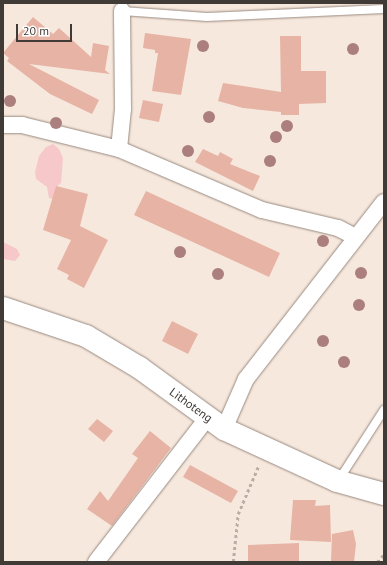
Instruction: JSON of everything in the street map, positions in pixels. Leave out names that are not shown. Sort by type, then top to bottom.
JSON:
[{"type":"main road","name":"Lithoteng","points":[[3,308],[86,336],[140,368],[216,423],[338,481],[384,494]]},
{"type":"street","points":[[119,149],[123,109],[122,7]]},
{"type":"street","points":[[3,125],[22,125],[119,149],[262,210],[338,228],[356,237]]},
{"type":"street","points":[[96,562],[216,423],[246,379],[384,202]]},
{"type":"lane","points":[[122,7],[207,17],[384,9]]},
{"type":"lane","points":[[338,481],[384,410]]},
{"type":"path","points":[[233,562],[238,514],[266,448]]},
{"type":"path","points":[[378,562],[384,554]]},
{"type":"shaded area","points":[[53,144],[59,149],[63,158],[61,183],[56,187],[53,199],[49,198],[47,187],[36,179],[35,172],[39,156],[46,147]]},
{"type":"shaded area","points":[[3,242],[17,249],[20,255],[15,261],[3,259]]},
{"type":"building","points":[[33,17],[53,34],[59,28],[91,57],[93,43],[109,46],[105,70],[110,74],[29,64],[99,100],[92,114],[50,94],[7,61],[9,58],[3,53]]},
{"type":"building","points":[[145,33],[191,39],[181,95],[152,91],[158,53],[155,53],[155,50],[143,48]]},
{"type":"building","points":[[280,36],[301,36],[301,71],[326,71],[326,103],[299,104],[299,115],[281,115],[281,112],[243,108],[218,101],[223,83],[281,92]]},
{"type":"building","points":[[143,100],[163,104],[159,122],[139,118]]},
{"type":"building","points":[[203,149],[218,156],[220,152],[233,159],[230,164],[260,176],[253,191],[195,162]]},
{"type":"building","points":[[56,186],[88,194],[80,226],[108,240],[84,288],[67,279],[69,275],[57,269],[71,240],[43,230]]},
{"type":"building","points":[[146,191],[280,253],[269,277],[134,215]]},
{"type":"building","points":[[172,321],[198,334],[188,354],[162,341]]},
{"type":"building","points":[[97,419],[113,431],[104,442],[88,429]]},
{"type":"building","points":[[150,431],[171,448],[112,526],[87,509],[100,491],[108,501],[138,458],[132,454]]},
{"type":"building","points":[[190,465],[238,491],[231,503],[183,477]]},
{"type":"building","points":[[293,500],[316,500],[315,506],[330,505],[331,542],[290,540]]},
{"type":"building","points":[[353,530],[356,544],[354,562],[331,562],[332,534]]},
{"type":"building","points":[[299,543],[299,562],[248,562],[248,545]]}]
